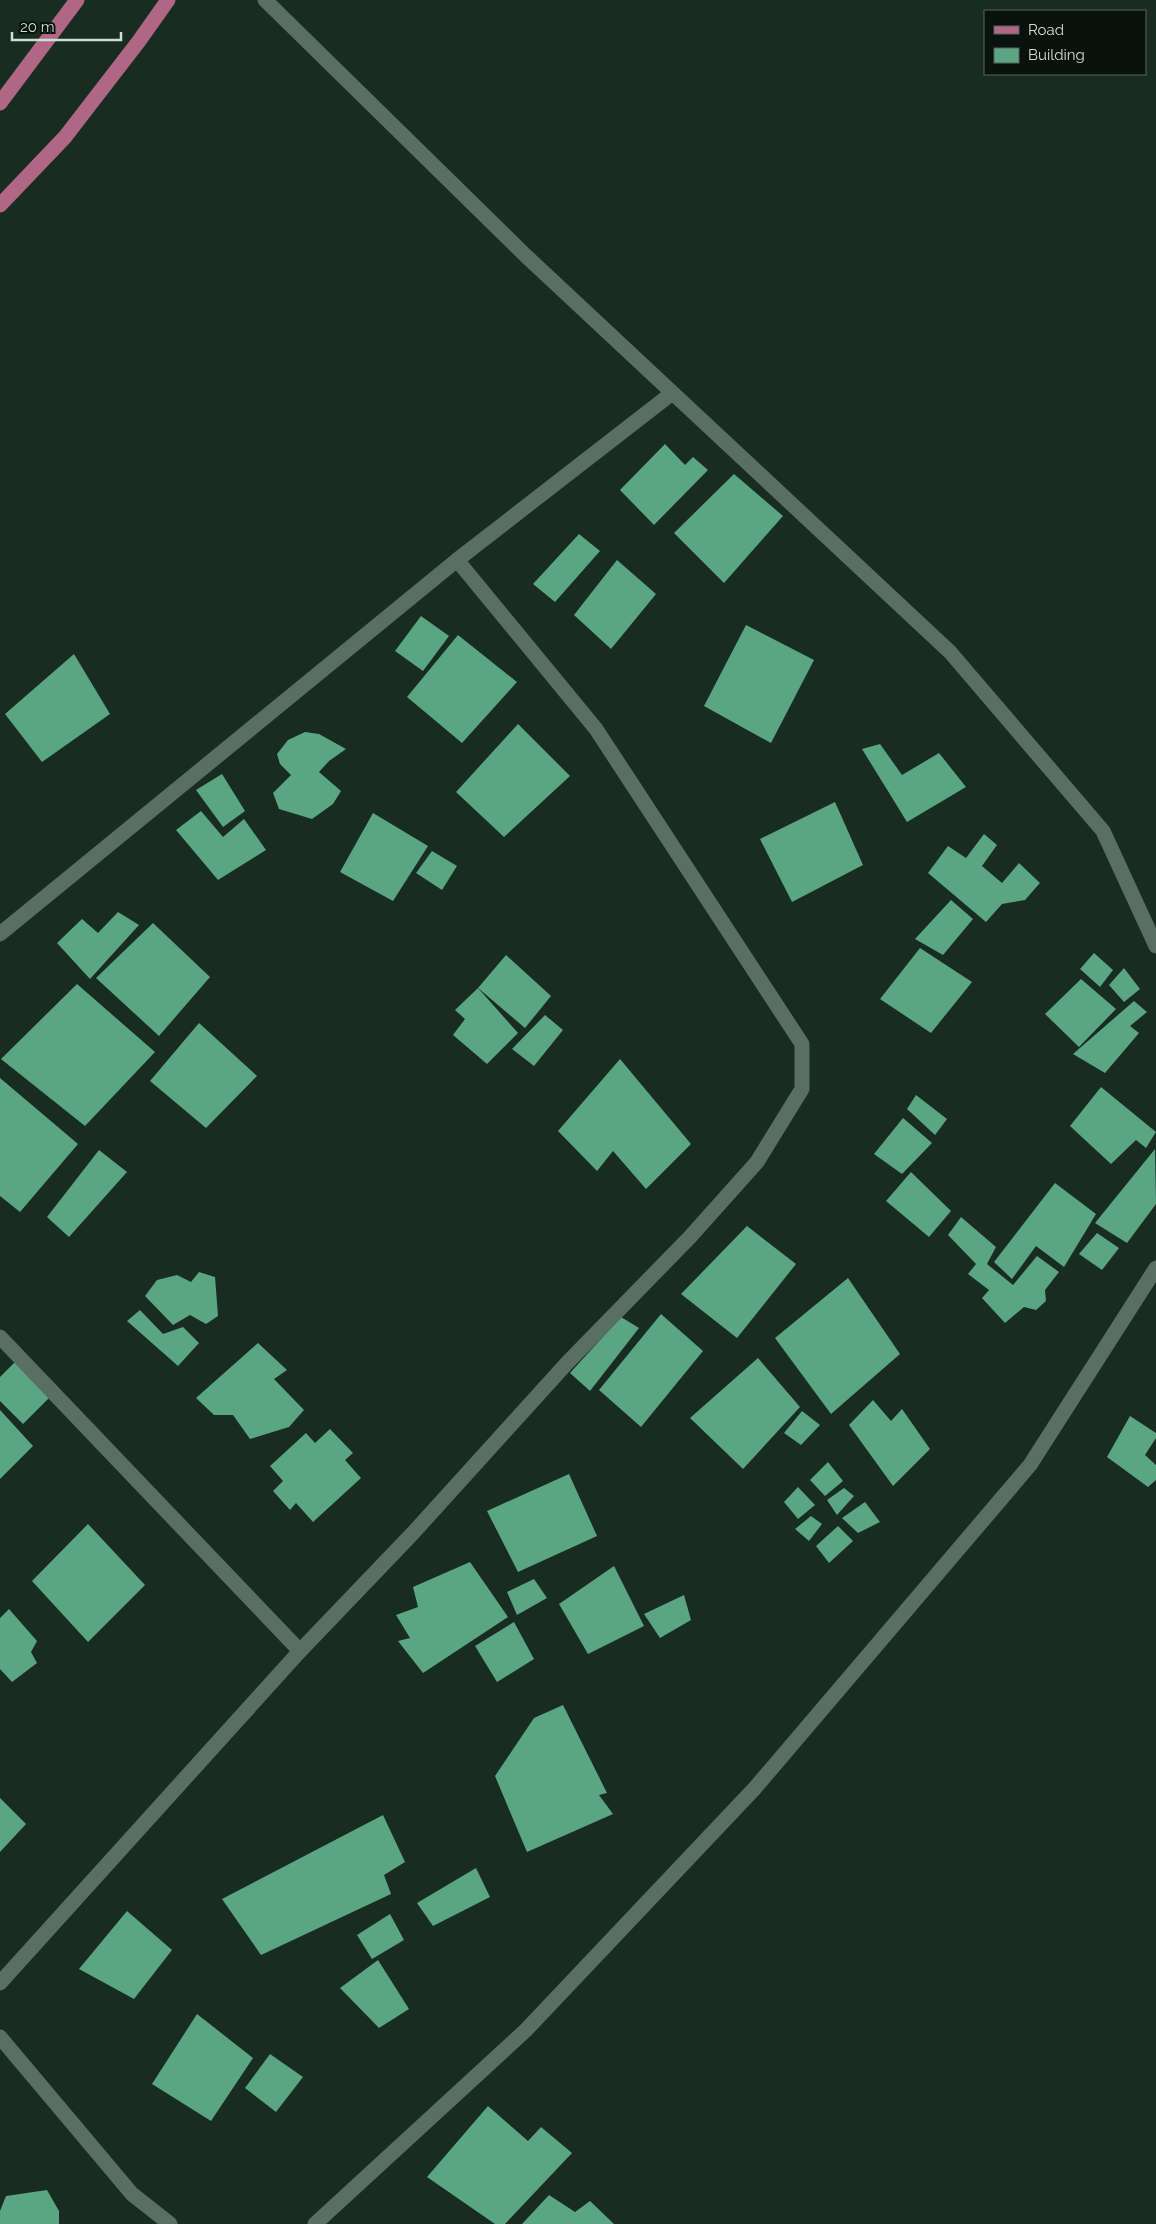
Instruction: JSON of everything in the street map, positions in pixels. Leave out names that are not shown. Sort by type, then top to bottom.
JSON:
[{"type":"main road","points":[[0,103],[77,0]]},
{"type":"main road","points":[[0,205],[65,136],[139,41],[168,0]]},
{"type":"street","points":[[265,0],[525,255],[671,394],[950,652],[1103,831],[1156,946]]},
{"type":"street","points":[[0,934],[457,560],[671,394]]},
{"type":"street","points":[[0,1983],[300,1651],[414,1533],[567,1363],[710,1214],[757,1162],[802,1089],[802,1044],[596,729],[457,560]]},
{"type":"street","points":[[315,2224],[526,2030],[755,1788],[1030,1465],[1156,1268]]},
{"type":"street","points":[[0,1337],[300,1651]]},
{"type":"street","points":[[0,2037],[132,2194],[170,2224]]},
{"type":"building","points":[[665,444],[685,465],[693,457],[708,470],[654,525],[620,490]]},
{"type":"building","points":[[734,474],[783,516],[724,583],[674,533]]},
{"type":"building","points":[[579,534],[600,551],[555,602],[533,584]]},
{"type":"building","points":[[617,560],[656,594],[611,649],[574,615]]},
{"type":"building","points":[[421,616],[449,636],[423,671],[395,651]]},
{"type":"building","points":[[746,625],[814,660],[771,743],[704,706]]},
{"type":"building","points":[[458,635],[517,682],[462,743],[407,697]]},
{"type":"building","points":[[74,654],[110,714],[42,762],[5,714]]},
{"type":"building","points":[[518,724],[570,776],[504,837],[456,792]]},
{"type":"building","points":[[305,732],[319,734],[346,749],[329,761],[319,772],[341,791],[333,804],[312,819],[279,809],[273,793],[291,775],[280,764],[277,754],[288,740]]},
{"type":"building","points":[[880,744],[902,775],[939,753],[966,787],[907,822],[862,749]]},
{"type":"building","points":[[222,774],[245,811],[223,827],[196,790]]},
{"type":"building","points":[[835,802],[863,865],[792,902],[760,839]]},
{"type":"building","points":[[201,811],[223,837],[244,819],[266,850],[218,880],[176,830]]},
{"type":"building","points":[[373,813],[428,846],[393,901],[340,872]]},
{"type":"building","points":[[984,834],[997,845],[982,866],[1002,883],[1019,863],[1040,883],[1025,900],[1002,904],[986,922],[928,873],[948,846],[966,858]]},
{"type":"building","points":[[432,851],[457,866],[442,890],[416,873]]},
{"type":"building","points":[[951,900],[973,919],[943,955],[915,939]]},
{"type":"building","points":[[118,912],[139,925],[90,979],[57,943],[82,919],[98,933]]},
{"type":"building","points":[[153,923],[210,977],[159,1036],[96,978]]},
{"type":"building","points":[[920,948],[972,982],[931,1033],[880,999]]},
{"type":"building","points":[[1094,953],[1113,970],[1100,987],[1080,969]]},
{"type":"building","points":[[506,955],[551,996],[525,1028],[478,988]]},
{"type":"building","points":[[1124,968],[1140,989],[1124,1002],[1109,985]]},
{"type":"building","points":[[1081,979],[1116,1009],[1079,1047],[1045,1014]]},
{"type":"building","points":[[77,984],[155,1052],[85,1126],[1,1059]]},
{"type":"building","points":[[478,988],[518,1033],[487,1064],[453,1035],[465,1019],[455,1010]]},
{"type":"building","points":[[1134,1001],[1147,1012],[1130,1026],[1139,1033],[1105,1073],[1073,1054]]},
{"type":"building","points":[[545,1015],[563,1030],[534,1066],[512,1049]]},
{"type":"building","points":[[199,1023],[257,1076],[206,1128],[150,1081]]},
{"type":"building","points":[[620,1059],[691,1144],[646,1189],[613,1151],[597,1171],[558,1131]]},
{"type":"building","points":[[0,1078],[78,1144],[20,1212],[0,1196]]},
{"type":"building","points":[[1101,1087],[1156,1132],[1146,1148],[1136,1140],[1111,1164],[1070,1126]]},
{"type":"building","points":[[916,1095],[947,1119],[935,1135],[907,1109]]},
{"type":"building","points":[[903,1118],[932,1143],[902,1174],[874,1154]]},
{"type":"building","points":[[1155,1149],[1156,1204],[1127,1243],[1095,1223]]},
{"type":"building","points":[[99,1150],[127,1172],[69,1237],[47,1217]]},
{"type":"building","points":[[911,1172],[951,1211],[929,1237],[886,1201]]},
{"type":"building","points":[[1055,1183],[1096,1214],[1064,1267],[1036,1246],[1012,1279],[994,1262]]},
{"type":"building","points":[[961,1217],[996,1247],[987,1264],[1013,1285],[1037,1256],[1059,1272],[1045,1290],[1046,1301],[1036,1310],[1024,1307],[1005,1323],[982,1298],[989,1290],[968,1274],[976,1264],[948,1235]]},
{"type":"building","points":[[747,1226],[796,1264],[737,1338],[681,1294]]},
{"type":"building","points":[[1097,1233],[1119,1248],[1102,1270],[1079,1254]]},
{"type":"building","points":[[199,1272],[215,1277],[218,1316],[206,1324],[190,1315],[173,1325],[145,1296],[157,1280],[177,1275],[191,1282]]},
{"type":"building","points":[[848,1278],[900,1354],[831,1414],[775,1338]]},
{"type":"building","points":[[140,1310],[163,1334],[183,1327],[199,1343],[178,1366],[127,1321]]},
{"type":"building","points":[[661,1314],[703,1351],[641,1427],[599,1390]]},
{"type":"building","points":[[621,1317],[639,1328],[590,1391],[570,1373]]},
{"type":"building","points":[[258,1343],[287,1370],[274,1379],[304,1410],[289,1427],[250,1439],[233,1415],[214,1415],[196,1398]]},
{"type":"building","points":[[758,1358],[800,1407],[743,1469],[690,1418]]},
{"type":"building","points":[[16,1361],[50,1397],[23,1424],[0,1401],[0,1377]]},
{"type":"building","points":[[873,1400],[891,1421],[902,1409],[930,1449],[893,1486],[849,1425]]},
{"type":"building","points":[[0,1410],[33,1446],[0,1479]]},
{"type":"building","points":[[802,1411],[820,1425],[801,1445],[784,1433]]},
{"type":"building","points":[[1130,1416],[1156,1433],[1156,1438],[1145,1455],[1156,1465],[1156,1480],[1148,1487],[1107,1457]]},
{"type":"building","points":[[330,1429],[353,1453],[345,1460],[361,1478],[313,1522],[296,1503],[290,1510],[273,1491],[283,1481],[270,1466],[306,1433],[315,1443]]},
{"type":"building","points":[[828,1462],[843,1481],[825,1496],[810,1480]]},
{"type":"building","points":[[569,1474],[597,1536],[518,1572],[487,1511]]},
{"type":"building","points":[[798,1487],[815,1505],[798,1519],[784,1502]]},
{"type":"building","points":[[844,1488],[854,1496],[837,1515],[827,1500]]},
{"type":"building","points":[[865,1502],[880,1522],[858,1533],[842,1518]]},
{"type":"building","points":[[811,1516],[822,1524],[809,1541],[795,1529]]},
{"type":"building","points":[[88,1524],[145,1585],[88,1642],[32,1581]]},
{"type":"building","points":[[838,1526],[853,1541],[829,1563],[816,1546]]},
{"type":"building","points":[[470,1562],[508,1617],[423,1673],[398,1641],[410,1638],[396,1615],[418,1607],[413,1587]]},
{"type":"building","points":[[614,1566],[644,1626],[588,1654],[559,1604]]},
{"type":"building","points":[[534,1579],[547,1598],[517,1615],[507,1592]]},
{"type":"building","points":[[684,1595],[691,1620],[660,1638],[644,1614]]},
{"type":"building","points":[[9,1609],[37,1641],[31,1652],[37,1663],[12,1682],[0,1669],[0,1618]]},
{"type":"building","points":[[514,1622],[534,1659],[497,1682],[475,1646]]},
{"type":"building","points":[[563,1705],[607,1793],[599,1795],[613,1814],[527,1852],[495,1776],[534,1718]]},
{"type":"building","points":[[0,1798],[26,1824],[0,1852]]},
{"type":"building","points":[[383,1815],[405,1862],[384,1875],[391,1894],[261,1955],[222,1899]]},
{"type":"building","points":[[476,1868],[490,1897],[433,1926],[417,1903]]},
{"type":"building","points":[[127,1911],[172,1950],[134,1999],[79,1969]]},
{"type":"building","points":[[390,1914],[404,1940],[372,1959],[357,1935]]},
{"type":"building","points":[[378,1960],[409,2009],[379,2028],[340,1988]]},
{"type":"building","points":[[197,2014],[253,2058],[211,2121],[152,2084]]},
{"type":"building","points":[[270,2054],[303,2077],[276,2112],[245,2088]]},
{"type":"building","points":[[488,2106],[528,2141],[541,2127],[572,2153],[505,2224],[495,2224],[427,2177]]},
{"type":"building","points":[[47,2190],[59,2211],[59,2224],[0,2224],[0,2211],[6,2196]]},
{"type":"building","points":[[549,2195],[575,2212],[590,2201],[614,2224],[522,2224]]}]
